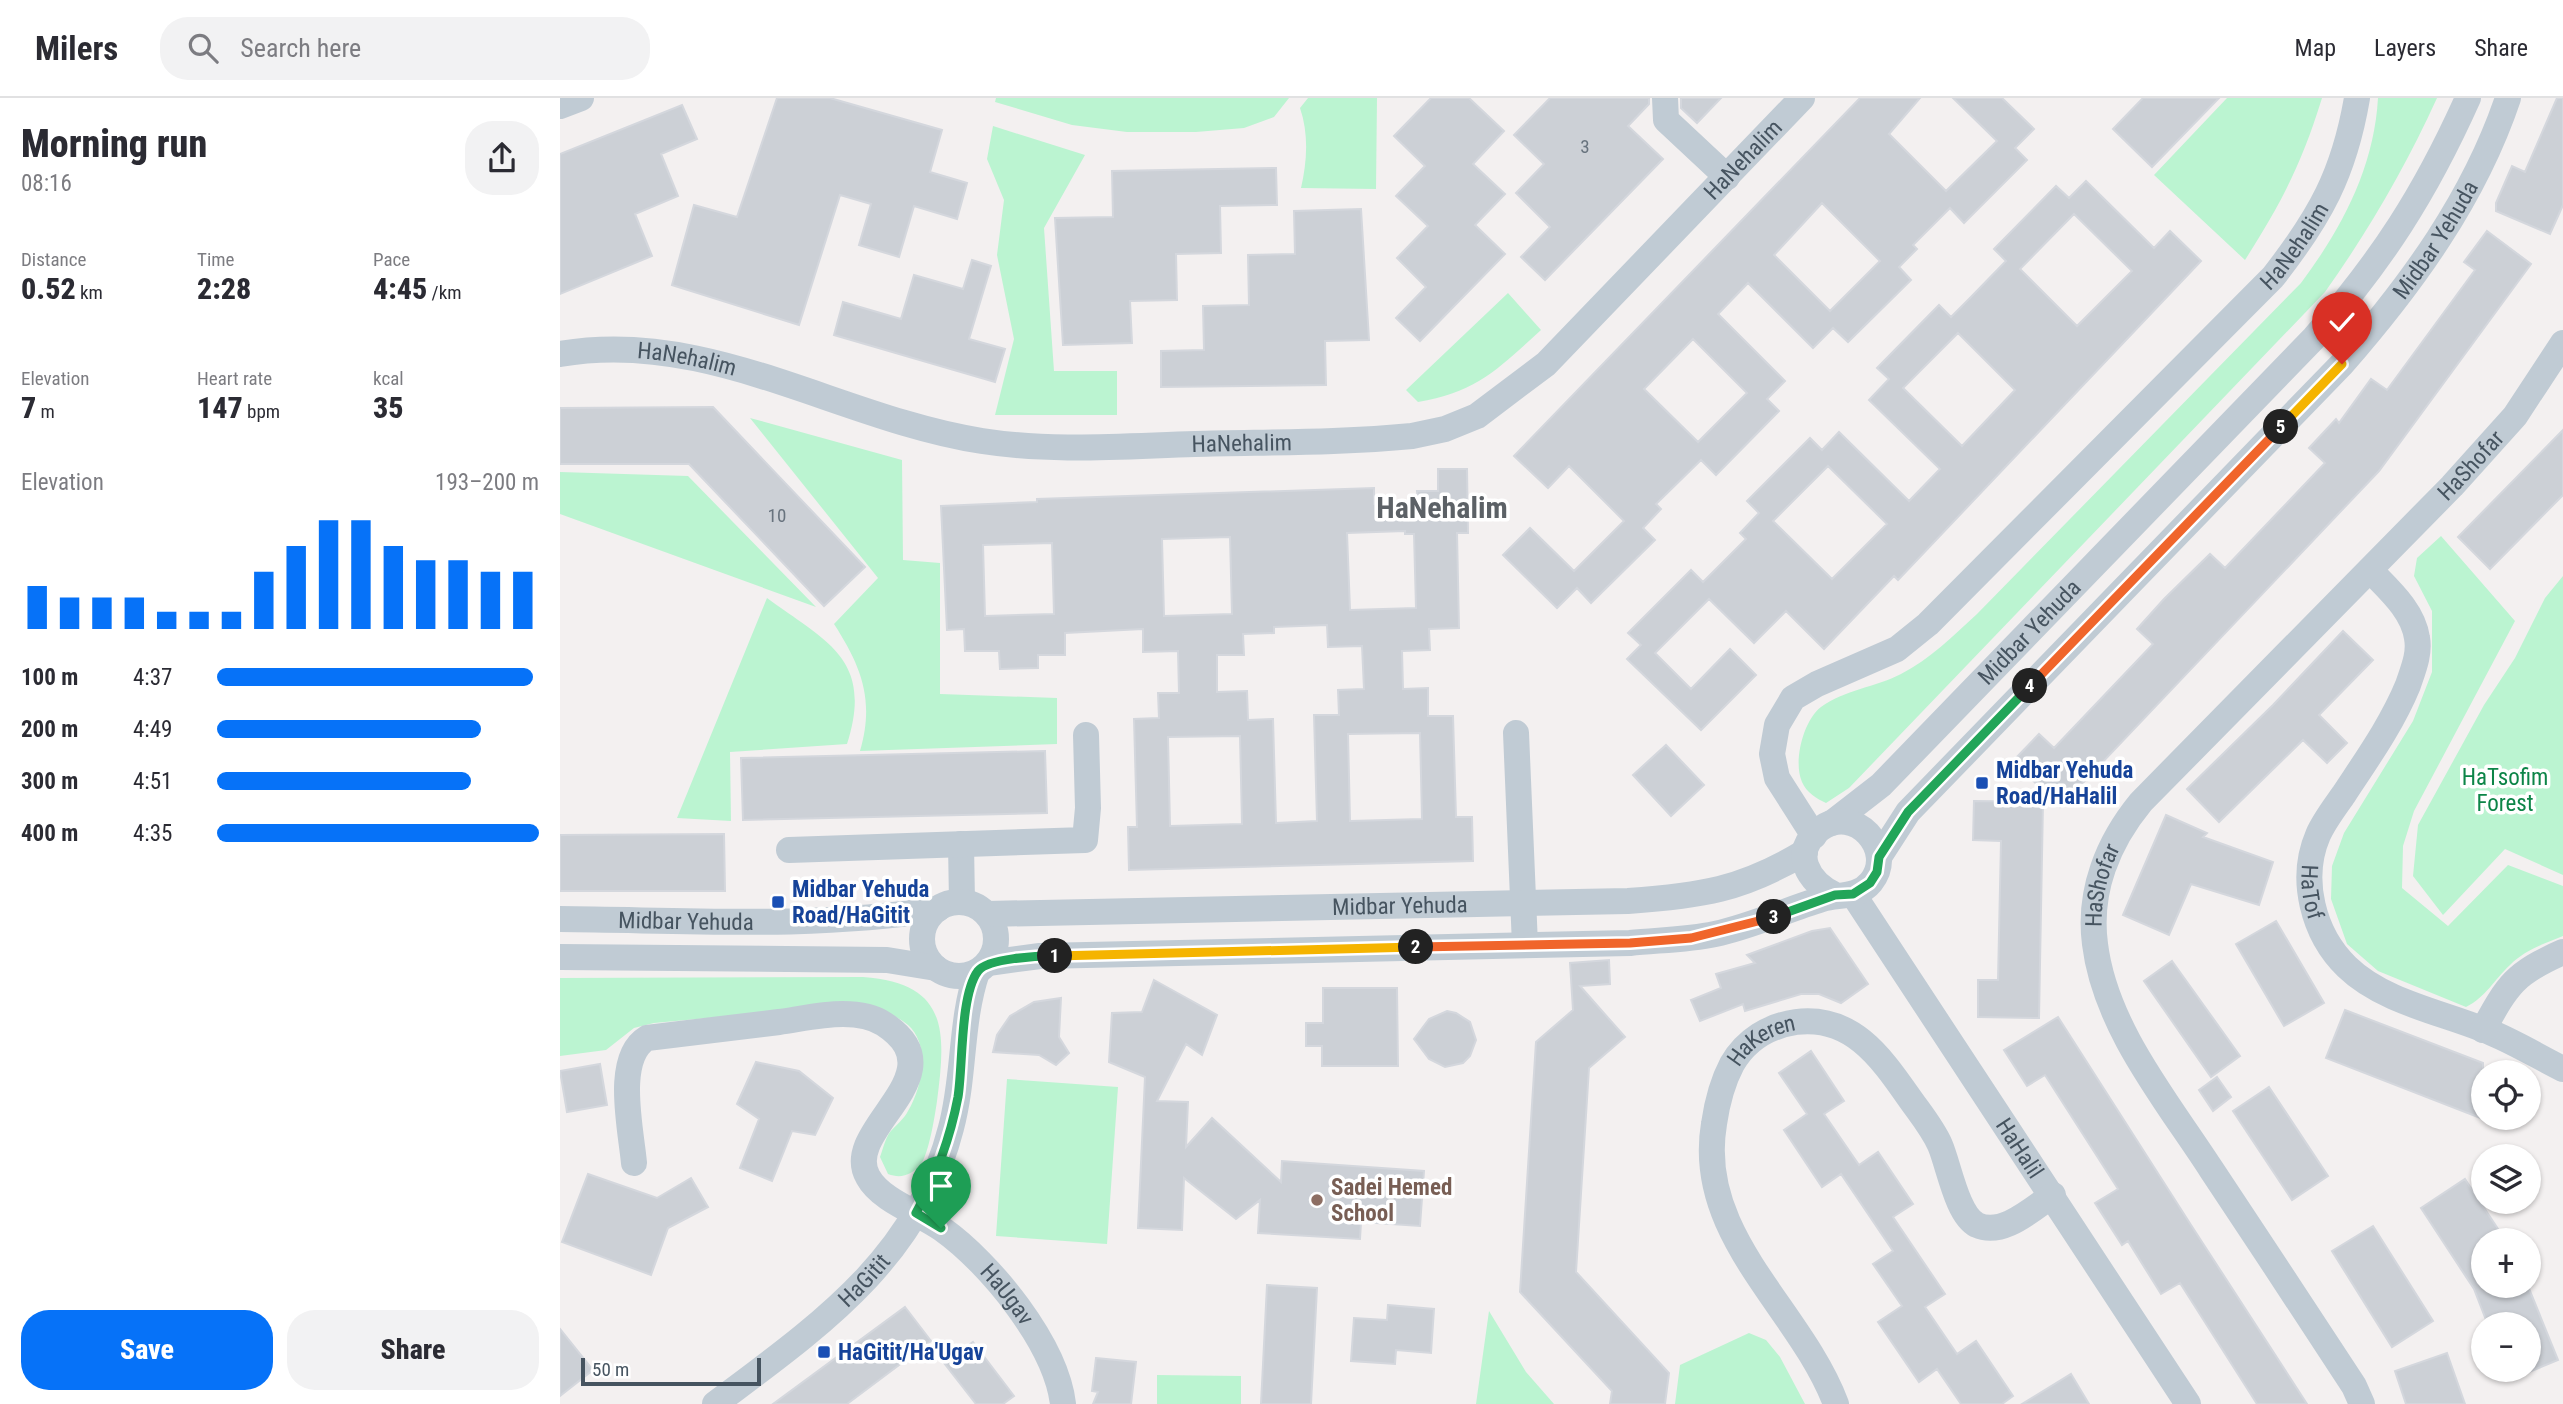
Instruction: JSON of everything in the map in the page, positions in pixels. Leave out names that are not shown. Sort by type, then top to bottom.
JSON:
[{"type":"street","points":[[560,106],[581,98]]},
{"type":"street","points":[[1665,98],[1666,120],[1727,177]]},
{"type":"street","name":"HaNehalim","points":[[560,354],[625,349],[665,351],[717,363],[933,430],[982,441],[1020,445],[1080,447],[1412,436],[1445,429],[1477,416],[1517,388],[1578,333],[1802,98]]},
{"type":"street","name":"HaNehalim","points":[[1817,837],[1777,778],[1772,754],[1777,725],[1793,698],[1817,684],[1896,649],[1928,624],[2273,277],[2302,241],[2330,195],[2349,145],[2357,98]]},
{"type":"street","name":"Midbar Yehuda","points":[[987,914],[1628,901],[1695,895],[1752,881],[1817,837],[1881,785],[2321,330],[2379,259],[2423,192],[2468,98]]},
{"type":"street","name":"Midbar Yehuda","points":[[1879,857],[1908,812],[2342,364],[2389,309],[2456,212],[2508,98]]},
{"type":"street","name":"HaShofar","points":[[2362,1404],[2354,1386],[2157,1086],[2122,1025],[2101,977],[2094,943],[2094,909],[2109,846],[2122,824],[2370,570],[2506,426],[2563,343]]},
{"type":"street","name":"HaTof","points":[[2370,570],[2401,603],[2411,620],[2417,639],[2416,663],[2400,704],[2318,835],[2310,878],[2311,901],[2319,925],[2348,968],[2394,995],[2483,1030],[2563,1069]]},
{"type":"street","points":[[1516,733],[1525,945]]},
{"type":"street","points":[[789,850],[1085,840],[1088,808],[1086,734]]},
{"type":"street","points":[[1859,825],[1870,833],[1879,857],[1877,872],[1870,883],[1844,894],[1818,887],[1810,877],[1817,837],[1859,825]]},
{"type":"street","points":[[950,906],[961,844]]},
{"type":"street","name":"Midbar Yehuda","points":[[982,967],[1040,956],[1090,954],[1630,943],[1713,934],[1767,920],[1844,894]]},
{"type":"street","name":"HaHalil","points":[[1844,894],[2053,1195],[2188,1404]]},
{"type":"street","points":[[950,906],[976,906],[987,914],[996,938],[994,953],[982,967],[965,976],[941,970],[927,958],[923,933],[927,920],[950,906]]},
{"type":"street","name":"Midbar Yehuda","points":[[560,919],[820,922],[950,906]]},
{"type":"street","points":[[2483,1030],[2504,992],[2518,976],[2531,966],[2563,952]]},
{"type":"street","name":"Midbar Yehuda","points":[[560,957],[887,960],[941,970]]},
{"type":"street","name":"HaGitit","points":[[715,1404],[842,1306],[874,1273],[916,1213],[942,1161],[952,1128],[962,1064],[964,1026],[982,967]]},
{"type":"street","name":"HaGitit","points":[[941,970],[964,1026]]},
{"type":"street","name":"HaUgav","points":[[634,1163],[627,1072],[638,1044],[648,1038],[842,1014],[875,1019],[898,1036],[906,1049],[909,1066],[906,1084],[867,1148],[866,1176],[876,1187],[964,1245],[1015,1305],[1049,1357],[1059,1380],[1063,1404]]},
{"type":"street","name":"HaKeren","points":[[1836,1404],[1820,1367],[1745,1255],[1720,1207],[1713,1183],[1712,1136],[1721,1089],[1739,1052],[1770,1029],[1794,1023],[1828,1022],[1846,1029],[1881,1057],[1933,1132],[1952,1174],[1963,1212],[1970,1220],[1991,1228],[2004,1225],[2053,1195]]},
{"type":"green space","points":[[996,98],[1289,98],[1274,117],[1244,128],[1196,132],[1127,132],[1072,125],[995,102]]},
{"type":"green space","points":[[1308,98],[1377,98],[1376,189],[1301,188],[1306,148],[1300,108]]},
{"type":"green space","points":[[2227,98],[2322,98],[2290,182],[2245,260],[2154,175]]},
{"type":"green space","points":[[2378,98],[2437,98],[2386,198],[2325,292],[1849,788],[1826,803],[1812,795],[1799,774],[1799,753],[1809,722],[1815,713],[1830,701],[1901,674],[1950,639],[2301,283],[2330,241],[2363,173],[2375,124]]},
{"type":"green space","points":[[993,126],[1085,155],[1044,228],[1054,371],[1117,371],[1117,415],[995,415],[1014,339],[997,255],[1004,200],[987,159]]},
{"type":"green space","points":[[1508,293],[1541,330],[1486,377],[1456,392],[1418,402],[1406,390]]},
{"type":"green space","points":[[750,418],[902,460],[903,560],[940,563],[940,694],[1057,698],[1057,744],[860,751],[866,716],[863,684],[852,654],[834,624],[878,578]]},
{"type":"green space","points":[[560,472],[688,476],[816,607],[560,514]]},
{"type":"green space","points":[[2441,536],[2515,621],[2414,811],[2403,846],[2402,888],[2448,926],[2508,865],[2563,886],[2563,936],[2522,955],[2490,988],[2466,1007],[2378,971],[2347,944],[2331,899],[2332,866],[2344,833],[2413,721],[2432,672],[2432,611],[2414,576],[2417,558]]},
{"type":"green space","name":"HaTsofim Forest","points":[[2563,576],[2563,875],[2505,849],[2443,915],[2413,876],[2418,825],[2484,705],[2515,658],[2545,598]]},
{"type":"green space","points":[[767,598],[826,641],[840,656],[849,672],[854,692],[854,715],[847,744],[730,752],[731,821],[677,818]]},
{"type":"green space","points":[[863,977],[891,981],[912,989],[927,1001],[936,1015],[940,1033],[940,1076],[929,1143],[921,1164],[906,1175],[888,1174],[880,1157],[888,1135],[913,1102],[920,1079],[922,1055],[915,1033],[908,1025],[884,1012],[858,1004],[654,1023],[634,1028],[606,1050],[560,1056],[560,978]]},
{"type":"green space","points":[[1007,1079],[1118,1087],[1107,1244],[996,1236]]},
{"type":"green space","points":[[1489,1311],[1526,1372],[1554,1404],[1476,1404]]},
{"type":"green space","points":[[1749,1333],[1766,1340],[1780,1357],[1805,1404],[1675,1404],[1680,1365]]},
{"type":"green space","points":[[1157,1375],[1241,1376],[1241,1404],[1157,1404]]},
{"type":"building","points":[[777,98],[830,98],[942,130],[930,172],[967,183],[957,219],[914,206],[899,257],[859,245],[871,204],[840,195],[799,325],[672,285],[694,205],[737,217]]},
{"type":"building","points":[[1431,98],[1469,98],[1504,131],[1473,164],[1505,194],[1475,225],[1505,254],[1420,341],[1396,318],[1426,287],[1397,258],[1428,226],[1396,196],[1425,166],[1394,136]]},
{"type":"building","points":[[1550,98],[1649,98],[1649,104],[1628,126],[1663,159],[1545,280],[1521,257],[1550,227],[1516,193],[1544,164],[1514,135]]},
{"type":"building","points":[[1681,98],[1721,98],[1697,123],[1681,108]]},
{"type":"building","points":[[1860,98],[1920,98],[1889,134],[1946,191],[1997,141],[1953,98],[2002,98],[2034,129],[2015,148],[2027,160],[1964,223],[1950,208],[1913,245],[1917,249],[1899,267],[1911,280],[1848,342],[1833,328],[1813,348],[1748,283],[1718,314],[1785,381],[1767,399],[1779,411],[1716,475],[1701,460],[1656,504],[1661,509],[1643,528],[1655,540],[1591,603],[1577,588],[1557,608],[1503,555],[1530,528],[1574,571],[1624,521],[1569,466],[1548,488],[1514,456]],"holes":[[[1822,203],[1880,261],[1830,311],[1774,255]],[[1693,339],[1747,393],[1698,442],[1644,389]]]},
{"type":"building","points":[[2143,98],[2219,98],[2152,167],[2113,129]]},
{"type":"building","points":[[2557,98],[2563,98],[2563,205],[2550,234],[2496,211],[2496,203],[2512,166],[2525,172]]},
{"type":"building","points":[[682,105],[697,139],[661,154],[678,196],[635,214],[652,256],[560,294],[560,154]]},
{"type":"building","points":[[1276,168],[1277,205],[1220,206],[1221,253],[1176,254],[1177,300],[1130,301],[1132,343],[1063,345],[1055,218],[1113,217],[1112,171]]},
{"type":"building","points":[[2086,181],[2154,248],[2170,231],[2201,261],[1898,580],[1894,576],[1824,649],[1786,611],[1754,643],[1709,599],[1655,653],[1691,689],[1730,649],[1756,675],[1701,730],[1627,659],[1641,645],[1628,633],[1691,570],[1703,582],[1746,539],[1740,533],[1759,513],[1747,501],[1810,438],[1822,450],[1839,432],[1909,501],[1940,469],[1869,400],[1889,379],[1877,368],[1939,305],[1951,317],[1969,299],[2006,261],[1994,249],[2056,186],[2069,198]],"holes":[[[2074,214],[2132,271],[2077,326],[2020,269]],[[1958,333],[2015,390],[1962,446],[1903,388]],[[1828,466],[1887,524],[1832,579],[1773,521]]]},
{"type":"building","points":[[1361,209],[1369,340],[1325,341],[1326,385],[1161,387],[1161,351],[1204,350],[1203,306],[1249,305],[1248,255],[1295,254],[1294,211]]},
{"type":"building","points":[[2487,231],[2531,264],[2379,471],[2060,807],[2013,761],[2039,734],[2054,748],[2153,644],[2137,629],[2164,599],[2210,554],[2225,568],[2325,463],[2309,448],[2336,419],[2339,423],[2371,379],[2387,390],[2475,270],[2464,262]]},
{"type":"building","points":[[972,260],[991,266],[969,339],[1005,349],[995,382],[834,335],[843,302],[901,319],[914,275],[963,289]]},
{"type":"building","points":[[713,407],[865,567],[824,606],[689,464],[560,464],[560,408]]},
{"type":"building","points":[[2563,430],[2563,495],[2490,569],[2458,537]]},
{"type":"building","points":[[1438,469],[1467,469],[1468,533],[1457,533],[1459,628],[1429,629],[1430,650],[1402,651],[1403,689],[1428,688],[1428,716],[1453,716],[1456,817],[1472,817],[1473,861],[1129,870],[1128,827],[1137,827],[1134,719],[1159,718],[1158,693],[1179,693],[1178,651],[1143,652],[1143,629],[1065,633],[1065,655],[1038,655],[1038,668],[1000,669],[999,651],[965,651],[964,629],[947,630],[941,506],[1037,502],[1037,499],[1374,488],[1374,504],[1418,502],[1417,491],[1438,491]],"holes":[[[1405,531],[1405,534],[1414,534],[1416,608],[1350,610],[1347,533]],[[1230,537],[1232,614],[1164,616],[1162,539]],[[1052,543],[1054,614],[985,616],[983,545]],[[1327,625],[1328,647],[1362,646],[1364,689],[1338,690],[1339,715],[1314,715],[1317,821],[1276,823],[1273,719],[1248,720],[1247,691],[1217,692],[1217,655],[1244,655],[1243,634],[1274,633],[1274,627]],[[1420,733],[1422,819],[1350,821],[1348,734]],[[1240,736],[1242,824],[1170,826],[1168,737]]]},
{"type":"building","points":[[2343,631],[2373,660],[2319,715],[2347,743],[2327,763],[2303,740],[2219,822],[2187,789],[2273,705]]},
{"type":"building","points":[[1666,745],[1704,785],[1671,816],[1633,775]]},
{"type":"building","points":[[1045,751],[1047,813],[743,820],[741,758]]},
{"type":"building","points":[[1974,801],[2043,802],[2039,1018],[1978,1017],[1978,980],[1998,980],[2001,841],[1973,840]]},
{"type":"building","points":[[2166,815],[2207,833],[2203,837],[2273,862],[2259,905],[2191,884],[2169,935],[2123,915]]},
{"type":"building","points":[[724,834],[725,891],[560,891],[560,835]]},
{"type":"building","points":[[2276,921],[2324,1003],[2284,1026],[2236,944]]},
{"type":"building","points":[[1830,928],[1868,984],[1841,1003],[1819,994],[1801,994],[1745,1011],[1743,1004],[1700,1021],[1691,1000],[1721,988],[1716,974],[1755,963],[1747,955],[1812,931]]},
{"type":"building","points":[[1609,960],[1610,984],[1580,986],[1625,1037],[1589,1068],[1576,1272],[1669,1373],[1665,1404],[1610,1404],[1612,1391],[1520,1292],[1536,1042],[1573,1010],[1570,963]]},
{"type":"building","points":[[2172,961],[2240,1056],[2211,1077],[2144,981]]},
{"type":"building","points":[[1154,980],[1217,1015],[1202,1055],[1186,1044],[1157,1101],[1188,1102],[1186,1147],[1212,1118],[1281,1182],[1282,1161],[1424,1171],[1420,1226],[1361,1222],[1360,1239],[1258,1233],[1260,1200],[1236,1219],[1184,1178],[1182,1230],[1138,1228],[1145,1077],[1109,1062],[1112,1013],[1142,1012]]},
{"type":"building","points":[[1323,988],[1397,988],[1398,1066],[1322,1066],[1322,1046],[1306,1046],[1306,1023],[1323,1023]]},
{"type":"building","points":[[1061,998],[1059,1037],[1069,1053],[1056,1065],[1039,1055],[993,1052],[997,1035],[1010,1016],[1034,1002]]},
{"type":"building","points":[[2345,1010],[2475,1060],[2471,1060],[2471,1114],[2326,1058]]},
{"type":"building","points":[[1447,1011],[1470,1022],[1476,1040],[1470,1056],[1463,1063],[1445,1067],[1429,1059],[1414,1039],[1429,1019]]},
{"type":"building","points":[[2058,1017],[2307,1404],[2257,1404],[2180,1283],[2161,1294],[2128,1241],[2122,1245],[2095,1203],[2118,1189],[2045,1075],[2027,1086],[2004,1050]]},
{"type":"building","points":[[1811,1051],[1844,1101],[1824,1114],[1859,1165],[1878,1152],[1913,1204],[1893,1217],[1945,1294],[1925,1307],[1957,1354],[1976,1341],[2013,1396],[2002,1404],[1961,1404],[1937,1369],[1919,1382],[1878,1322],[1902,1306],[1873,1264],[1893,1251],[1841,1174],[1822,1187],[1784,1130],[1807,1114],[1779,1073]]},
{"type":"building","points":[[756,1062],[799,1071],[833,1098],[815,1135],[792,1131],[772,1181],[740,1168],[759,1119],[737,1104]]},
{"type":"building","points":[[600,1064],[607,1105],[567,1112],[560,1071]]},
{"type":"building","points":[[2217,1077],[2231,1097],[2213,1111],[2199,1090]]},
{"type":"building","points":[[2269,1087],[2328,1176],[2292,1200],[2233,1111]]},
{"type":"building","points":[[588,1174],[657,1198],[691,1178],[708,1207],[668,1228],[651,1275],[562,1242]]},
{"type":"building","points":[[2465,1179],[2471,1188],[2471,1214],[2488,1214],[2497,1228],[2471,1228],[2471,1284],[2421,1208]]},
{"type":"building","points":[[2373,1226],[2433,1321],[2392,1347],[2332,1251]]},
{"type":"building","points":[[1267,1285],[1317,1288],[1311,1404],[1261,1404]]},
{"type":"building","points":[[2478,1298],[2533,1298],[2539,1312],[2483,1312]]},
{"type":"building","points":[[1388,1305],[1434,1309],[1431,1353],[1396,1350],[1395,1364],[1351,1361],[1354,1318],[1387,1320]]},
{"type":"building","points":[[905,1307],[931,1341],[847,1404],[773,1404]]},
{"type":"building","points":[[2541,1318],[2558,1360],[2541,1367]]},
{"type":"building","points":[[560,1329],[593,1370],[560,1396]]},
{"type":"building","points":[[973,1342],[1014,1396],[1003,1404],[976,1404],[944,1363]]},
{"type":"building","points":[[2447,1353],[2465,1404],[2406,1404],[2395,1371]]},
{"type":"building","points":[[1096,1358],[1136,1362],[1131,1404],[1093,1404],[1098,1392],[1092,1391]]},
{"type":"building","points":[[2071,1374],[2089,1404],[2022,1404]]},
{"type":"place","name":"Midbar Yehuda Road/HaHalil","points":[[1982,783]]},
{"type":"place","name":"Midbar Yehuda Road/HaGitit","points":[[778,902]]},
{"type":"place","name":"Sadei Hemed School","points":[[1317,1200]]},
{"type":"place","name":"HaGitit/Ha'Ugav","points":[[824,1352]]},
{"type":"district","name":"HaNehalim","points":[[1442,508]]},
{"type":"route","points":[[941,1228],[916,1213],[942,1161],[952,1128],[962,1064],[966,1011],[977,971],[988,963],[1040,956],[1090,954],[1630,943],[1691,938],[1767,920],[1835,895],[1860,891],[1870,883],[1877,872],[1879,857],[1908,812],[2342,364]]}]
